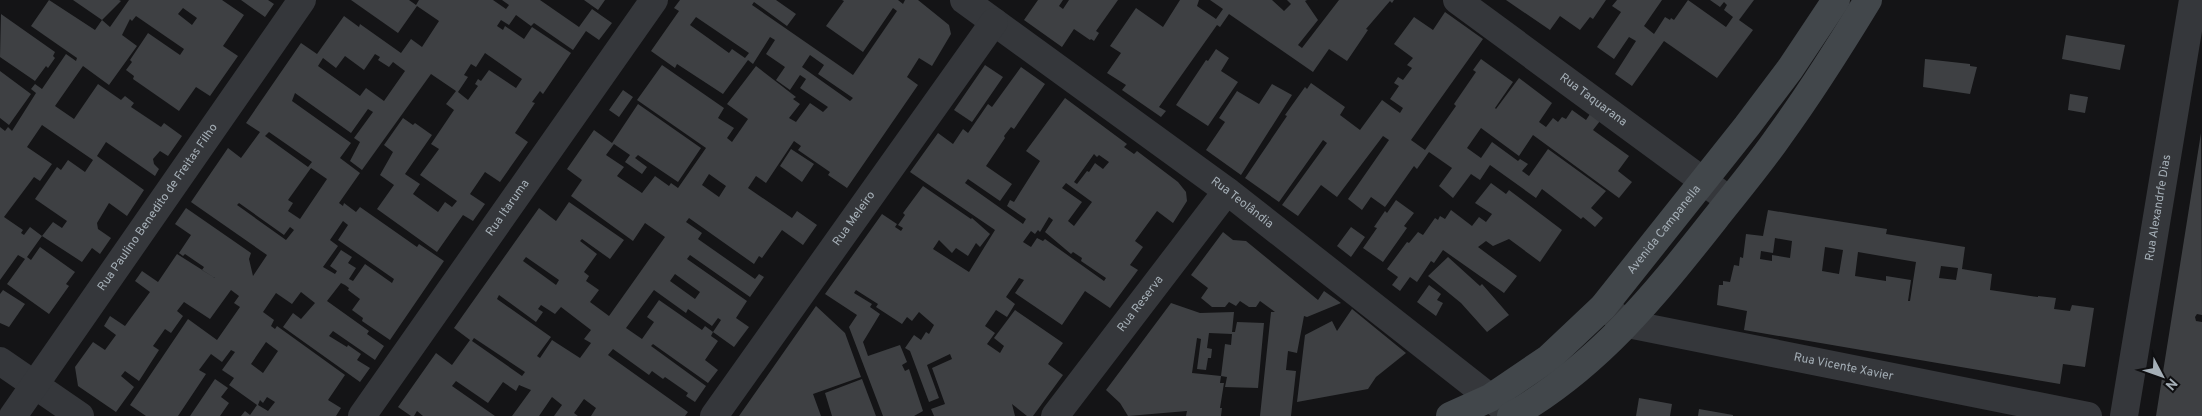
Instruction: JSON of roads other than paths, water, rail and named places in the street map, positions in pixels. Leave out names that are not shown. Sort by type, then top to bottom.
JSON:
[{"type":"main road","name":"Avenida Campanella","points":[[1450,416],[1490,398],[1549,358],[1603,307],[1790,69],[1836,0]]},
{"type":"main road","points":[[1512,416],[1570,377],[1628,324],[1671,275],[1778,138],[1814,88],[1868,0]]},
{"type":"street","name":"Rua Paulino Benedito de Freitas Filho","points":[[13,416],[302,0]]},
{"type":"street","name":"Rua Itaruma","points":[[362,416],[654,0]]},
{"type":"street","name":"Rua Teolândia","points":[[964,0],[1226,191],[1512,416]]},
{"type":"street","name":"Rua Taquarana","points":[[1457,0],[1729,200]]},
{"type":"street","name":"Rua Alexandrfe Dias","points":[[2124,416],[2193,0]]},
{"type":"street","name":"Rua Meleiro","points":[[714,416],[994,22]]},
{"type":"street","name":"Rua Reserva","points":[[1055,416],[1226,191]]},
{"type":"street","name":"Rua Vicente Xavier","points":[[1603,307],[1628,324],[2088,416]]},
{"type":"street","points":[[0,361],[80,416]]}]
